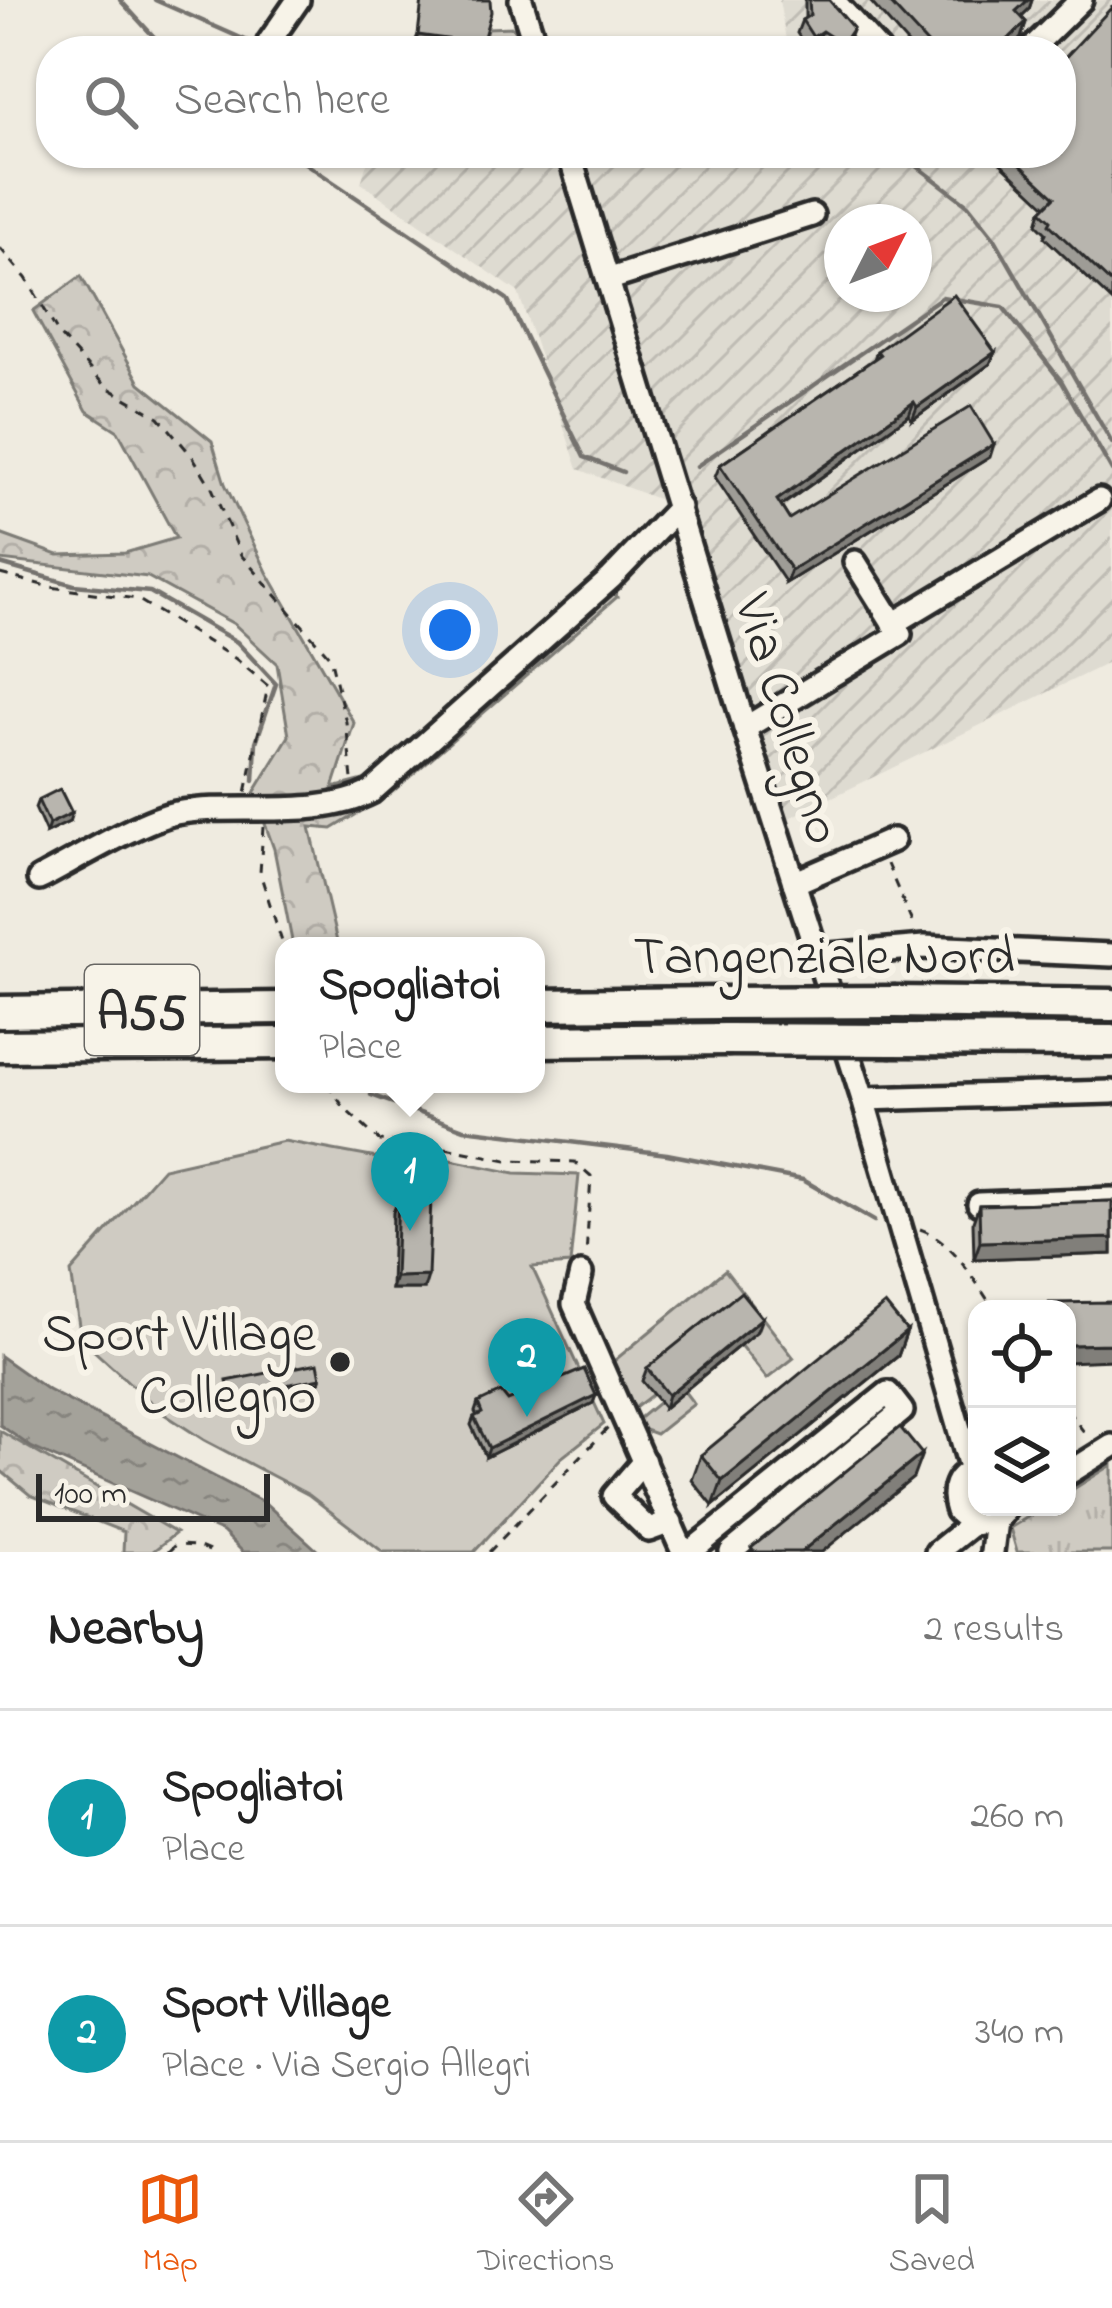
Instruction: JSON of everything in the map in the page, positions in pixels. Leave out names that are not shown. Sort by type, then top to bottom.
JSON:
[{"type":"highway","name":"Tangenziale Nord","points":[[545,1005],[1112,1005]]},
{"type":"highway","name":"A55","points":[[0,1012],[275,1008]]},
{"type":"highway","name":"Tangenziale Nord","points":[[545,1041],[1112,1041]]},
{"type":"highway","name":"A55","points":[[0,1046],[275,1043]]},
{"type":"street","points":[[273,36],[298,0]]},
{"type":"street","points":[[523,0],[533,36]]},
{"type":"street","points":[[833,0],[865,36]]},
{"type":"street","points":[[1044,36],[1081,0]]},
{"type":"street","name":"Via Collegno","points":[[574,168],[968,1449]]},
{"type":"street","points":[[610,280],[812,215]]},
{"type":"street","points":[[893,624],[1099,500]]},
{"type":"street","points":[[39,879],[170,814],[355,801],[401,766],[611,578],[679,507]]},
{"type":"street","points":[[745,728],[900,634],[855,562]]},
{"type":"street","points":[[794,883],[886,843]]},
{"type":"street","points":[[818,956],[924,947],[1112,955]]},
{"type":"street","points":[[863,1099],[1112,1092]]},
{"type":"street","points":[[979,1204],[1112,1199]]},
{"type":"street","points":[[581,1274],[574,1304],[687,1552],[888,1393],[902,1412],[731,1552]]},
{"type":"street","points":[[1076,1468],[1112,1446]]},
{"type":"street","points":[[644,1461],[614,1496],[649,1530],[670,1522]]},
{"type":"street","points":[[964,1518],[954,1487],[968,1474]]},
{"type":"street","points":[[940,1549],[964,1518],[982,1516]]},
{"type":"street","points":[[992,1552],[1001,1516]]},
{"type":"path","points":[[0,248],[26,278],[60,336],[105,386],[159,416],[193,457],[241,555],[330,657],[346,722],[355,801]]},
{"type":"path","points":[[0,574],[50,587],[137,598],[236,658],[268,686],[246,792],[257,807],[260,873],[280,937]]},
{"type":"path","points":[[886,843],[924,947]]},
{"type":"path","points":[[334,1093],[380,1142],[418,1143],[508,1160],[575,1162],[591,1176],[581,1274]]},
{"type":"path","points":[[913,1230],[940,1238],[987,1300]]},
{"type":"path","points":[[489,1552],[623,1412]]},
{"type":"path","points":[[168,1552],[176,1545],[212,1552]]},
{"type":"shaded area","points":[[779,0],[1112,0],[1112,661],[775,825],[679,507],[578,469],[518,292],[361,183],[366,168],[1076,168],[1076,36],[785,36]]},
{"type":"green space","points":[[513,27],[516,36],[485,36],[487,28]]},
{"type":"green space","points":[[81,276],[140,383],[212,441],[225,484],[267,572],[354,723],[333,788],[375,777],[603,567],[617,597],[390,794],[332,829],[310,827],[336,937],[291,937],[274,849],[254,793],[289,736],[277,664],[234,624],[148,577],[0,560],[0,534],[58,555],[125,553],[176,538],[118,431],[87,411],[33,311]]},
{"type":"green space","name":"Sport Village Collegno","points":[[284,1141],[377,1158],[436,1157],[515,1173],[579,1175],[570,1264],[532,1267],[604,1424],[561,1458],[474,1552],[383,1552],[309,1495],[164,1414],[81,1339],[71,1272],[163,1168]]},
{"type":"green space","points":[[725,1270],[794,1358],[767,1379],[740,1345],[631,1411],[609,1365]]},
{"type":"green space","points":[[684,1391],[694,1404],[656,1434],[642,1429],[636,1421],[659,1402]]},
{"type":"green space","points":[[0,1431],[176,1533],[152,1552],[123,1552],[124,1532],[30,1495],[0,1470]]},
{"type":"green space","points":[[1112,1465],[1112,1552],[1017,1552],[1010,1528],[1029,1516],[1076,1516],[1076,1487]]},
{"type":"water","points":[[0,1356],[48,1390],[265,1503],[319,1552],[243,1552],[223,1532],[31,1447],[0,1425]]},
{"type":"building","points":[[422,0],[490,0],[484,36],[418,35]]},
{"type":"building","points":[[809,0],[829,0],[853,28],[848,36],[822,31],[812,36],[802,20],[810,15]]},
{"type":"building","points":[[887,0],[1028,0],[1016,11],[1026,22],[1012,36],[920,36]]},
{"type":"building","points":[[1112,7],[1112,284],[1049,224],[1051,220],[1041,211],[1055,197],[1024,168],[1076,168],[1076,46]]},
{"type":"building","points":[[954,295],[995,352],[917,407],[914,402],[777,500],[789,519],[971,406],[994,444],[791,570],[720,465],[880,355],[877,351]]},
{"type":"building","points":[[60,789],[72,813],[49,824],[38,800]]},
{"type":"building","points":[[431,1198],[428,1276],[395,1277],[398,1199]]},
{"type":"building","points":[[1112,1201],[1112,1238],[980,1242],[979,1205]]},
{"type":"building","points":[[741,1292],[762,1318],[668,1395],[647,1368]]},
{"type":"building","points":[[1112,1302],[1112,1344],[1076,1345],[1076,1303]]},
{"type":"building","points":[[885,1304],[907,1331],[722,1481],[701,1455]]},
{"type":"building","points":[[318,1363],[321,1378],[230,1396],[227,1381]]},
{"type":"building","points":[[584,1369],[596,1395],[489,1448],[474,1417],[482,1413],[478,1403],[501,1392],[508,1401]]},
{"type":"building","points":[[900,1427],[922,1454],[801,1552],[754,1552],[751,1548]]},
{"type":"waterway","points":[[120,0],[153,36]]},
{"type":"waterway","points":[[155,0],[236,36]]},
{"type":"waterway","points":[[312,168],[507,299],[584,457],[623,472]]},
{"type":"waterway","points":[[920,168],[968,205],[995,239],[1112,443]]},
{"type":"waterway","points":[[697,466],[942,297],[1003,307],[1062,382],[1112,471]]},
{"type":"waterway","points":[[0,564],[74,585],[150,592],[237,642],[276,684],[256,742],[254,781]]},
{"type":"waterway","points":[[371,1095],[464,1129],[667,1154],[803,1180],[874,1221]]},
{"type":"place","name":"Spogliatoi","points":[[410,1231]]},
{"type":"place","name":"Sport Village Collegno","points":[[340,1362]]},
{"type":"place","name":"Sport Village","points":[[527,1417]]}]
